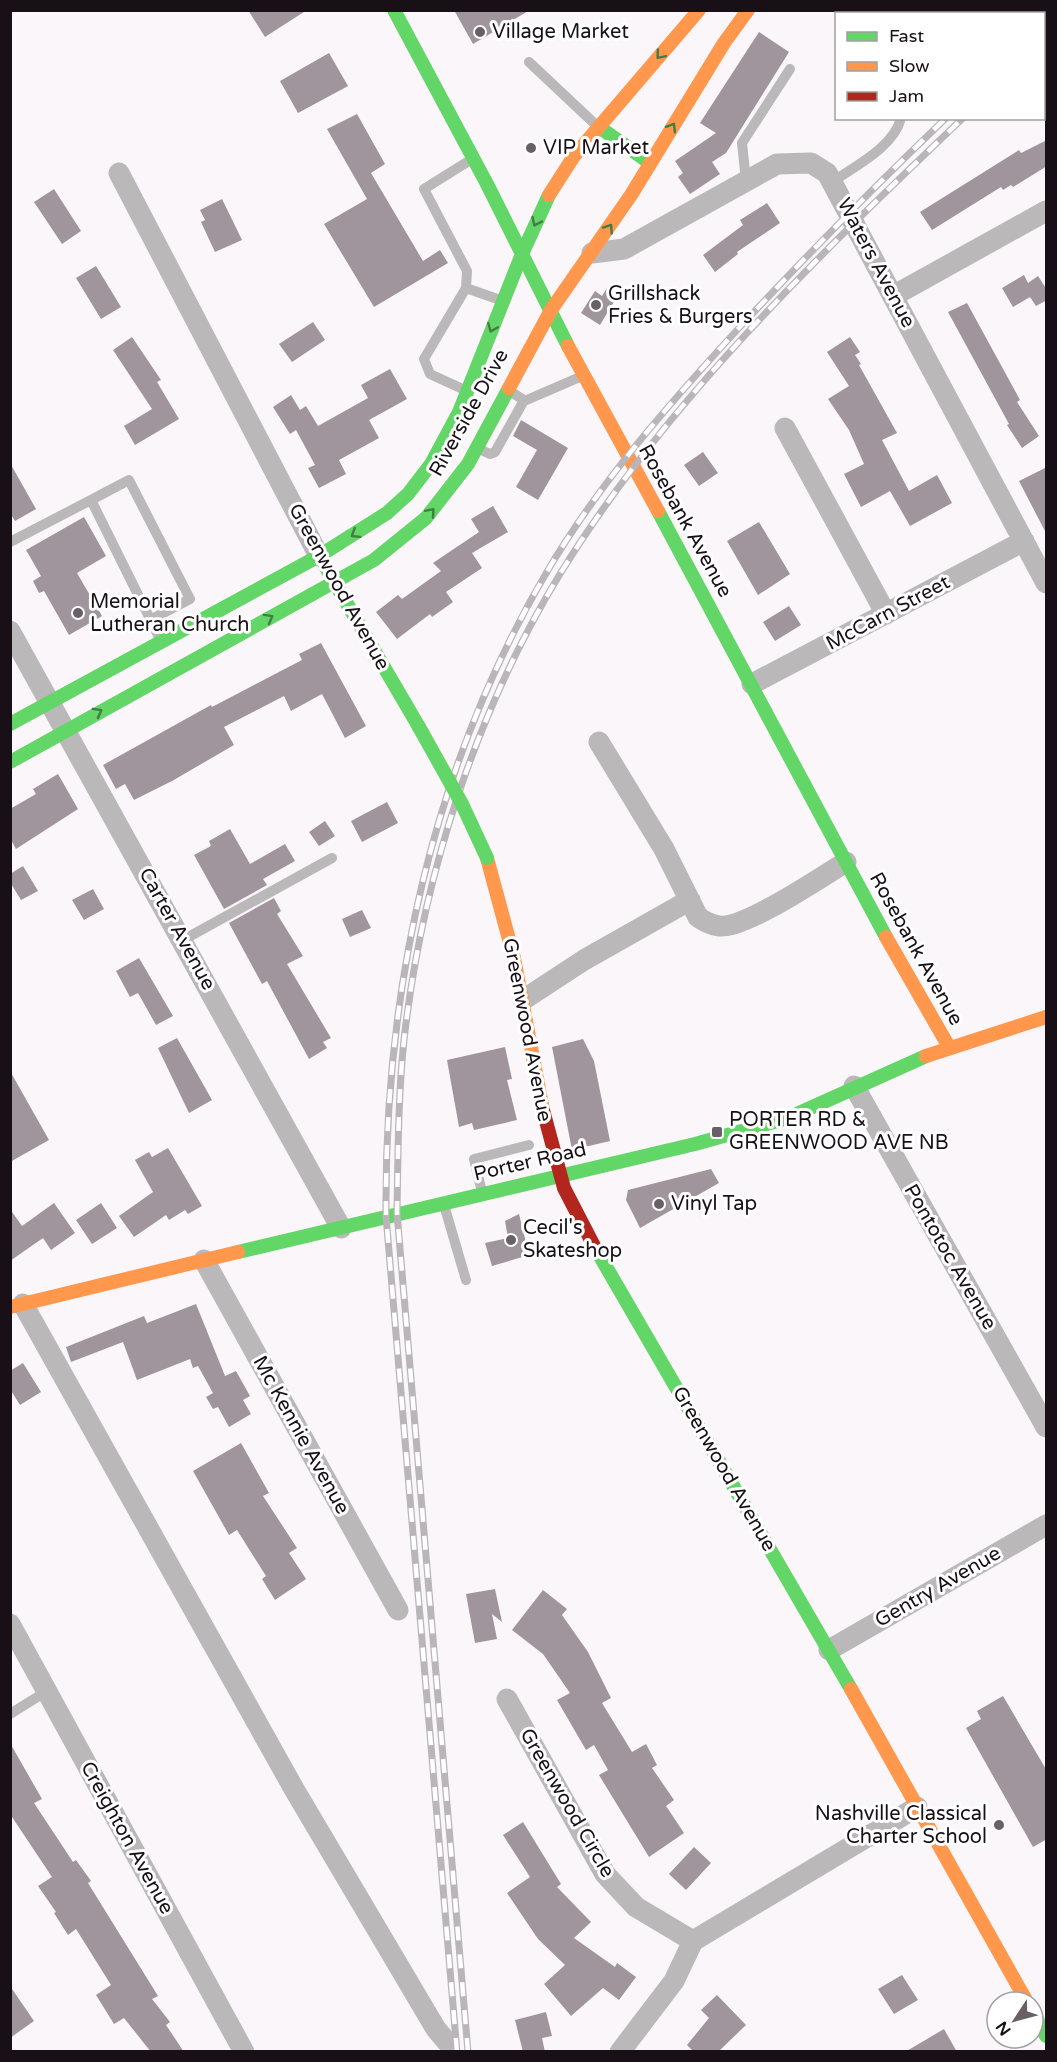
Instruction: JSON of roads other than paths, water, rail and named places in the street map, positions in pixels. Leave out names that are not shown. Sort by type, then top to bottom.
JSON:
[{"type":"street","name":"Rosebank Avenue","points":[[394,10],[487,184],[583,375],[752,684],[902,967],[949,1047]]},
{"type":"street","name":"Riverside Drive","points":[[10,724],[51,700],[168,655],[335,582],[374,560],[426,518],[468,464],[476,448],[482,399],[503,301],[551,191],[574,156],[699,10]]},
{"type":"street","name":"Riverside Drive","points":[[10,762],[67,730],[168,655],[387,513],[408,494],[482,399],[506,389],[550,310],[592,253],[724,44],[748,10]]},
{"type":"street","points":[[598,128],[650,164]]},
{"type":"street","name":"Waters Avenue","points":[[592,253],[624,249],[777,164],[801,161],[812,163],[827,173],[1047,583]]},
{"type":"street","name":"Greenwood Avenue","points":[[119,173],[319,556],[462,804],[488,858],[500,895],[523,1000],[549,1142],[557,1175],[571,1206],[829,1650],[1021,1990]]},
{"type":"street","points":[[487,184],[508,198]]},
{"type":"street","points":[[530,201],[551,191]]},
{"type":"street","points":[[893,296],[1047,211]]},
{"type":"street","points":[[785,428],[886,614]]},
{"type":"street","name":"McCarn Street","points":[[752,684],[1024,541]]},
{"type":"street","name":"Carter Avenue","points":[[10,632],[51,700],[341,1228]]},
{"type":"street","points":[[599,742],[664,849],[698,917],[707,923],[721,927],[769,909],[846,862]]},
{"type":"street","points":[[523,1000],[584,960],[690,900]]},
{"type":"street","name":"Porter Road","points":[[17,1306],[443,1202],[687,1146],[788,1118],[909,1061],[1047,1017]]},
{"type":"street","name":"Pontotoc Avenue","points":[[854,1086],[1047,1427]]},
{"type":"street","name":"Mc Kennie Avenue","points":[[204,1260],[398,1610]]},
{"type":"street","points":[[17,1306],[294,1789],[436,2028],[447,2042]]},
{"type":"street","name":"Gentry Avenue","points":[[829,1650],[1047,1525]]},
{"type":"street","name":"Creighton Avenue","points":[[10,1624],[244,2052]]},
{"type":"street","name":"Greenwood Circle","points":[[507,1700],[606,1874],[636,1907],[693,1941]]},
{"type":"street","points":[[620,2052],[674,1981],[693,1941],[917,1807]]},
{"type":"lane","points":[[529,62],[598,128]]},
{"type":"lane","points":[[746,182],[742,142],[790,69]]},
{"type":"lane","points":[[832,182],[876,152],[898,128],[900,120]]},
{"type":"lane","points":[[473,158],[424,189],[467,272],[466,288],[424,359],[430,374],[482,399]]},
{"type":"lane","points":[[466,288],[503,301]]},
{"type":"lane","points":[[476,448],[490,454],[495,452],[522,402],[550,392],[583,375]]},
{"type":"lane","points":[[506,389],[522,402]]},
{"type":"lane","points":[[10,542],[129,480],[190,599],[150,620]]},
{"type":"lane","points":[[91,500],[168,655]]},
{"type":"lane","points":[[183,940],[332,858]]},
{"type":"lane","points":[[482,1193],[474,1159],[529,1145]]},
{"type":"lane","points":[[443,1202],[465,1280]]},
{"type":"lane","points":[[10,1714],[47,1691]]},
{"type":"railway","points":[[457,2052],[386,1216],[388,1131],[394,1047],[406,964],[423,882],[445,801],[473,722],[508,645],[568,537],[661,415],[738,329],[840,222],[944,120]]},
{"type":"railway","points":[[468,2052],[397,1213],[399,1104],[404,1040],[412,979],[439,858],[478,740],[502,683],[560,574],[601,511],[695,391],[746,334],[853,224],[961,120]]},
{"type":"place","name":"Village Market","points":[[480,32]]},
{"type":"place","name":"VIP Market","points":[[531,148]]},
{"type":"place","name":"Grillshack Fries & Burgers","points":[[596,305]]},
{"type":"place","name":"Memorial Lutheran Church","points":[[78,613]]},
{"type":"place","name":"PORTER RD & GREENWOOD AVE NB","points":[[717,1132]]},
{"type":"place","name":"Vinyl Tap","points":[[659,1204]]},
{"type":"place","name":"Cecil's Skateshop","points":[[511,1240]]},
{"type":"place","name":"Nashville Classical Charter School","points":[[999,1825]]}]
